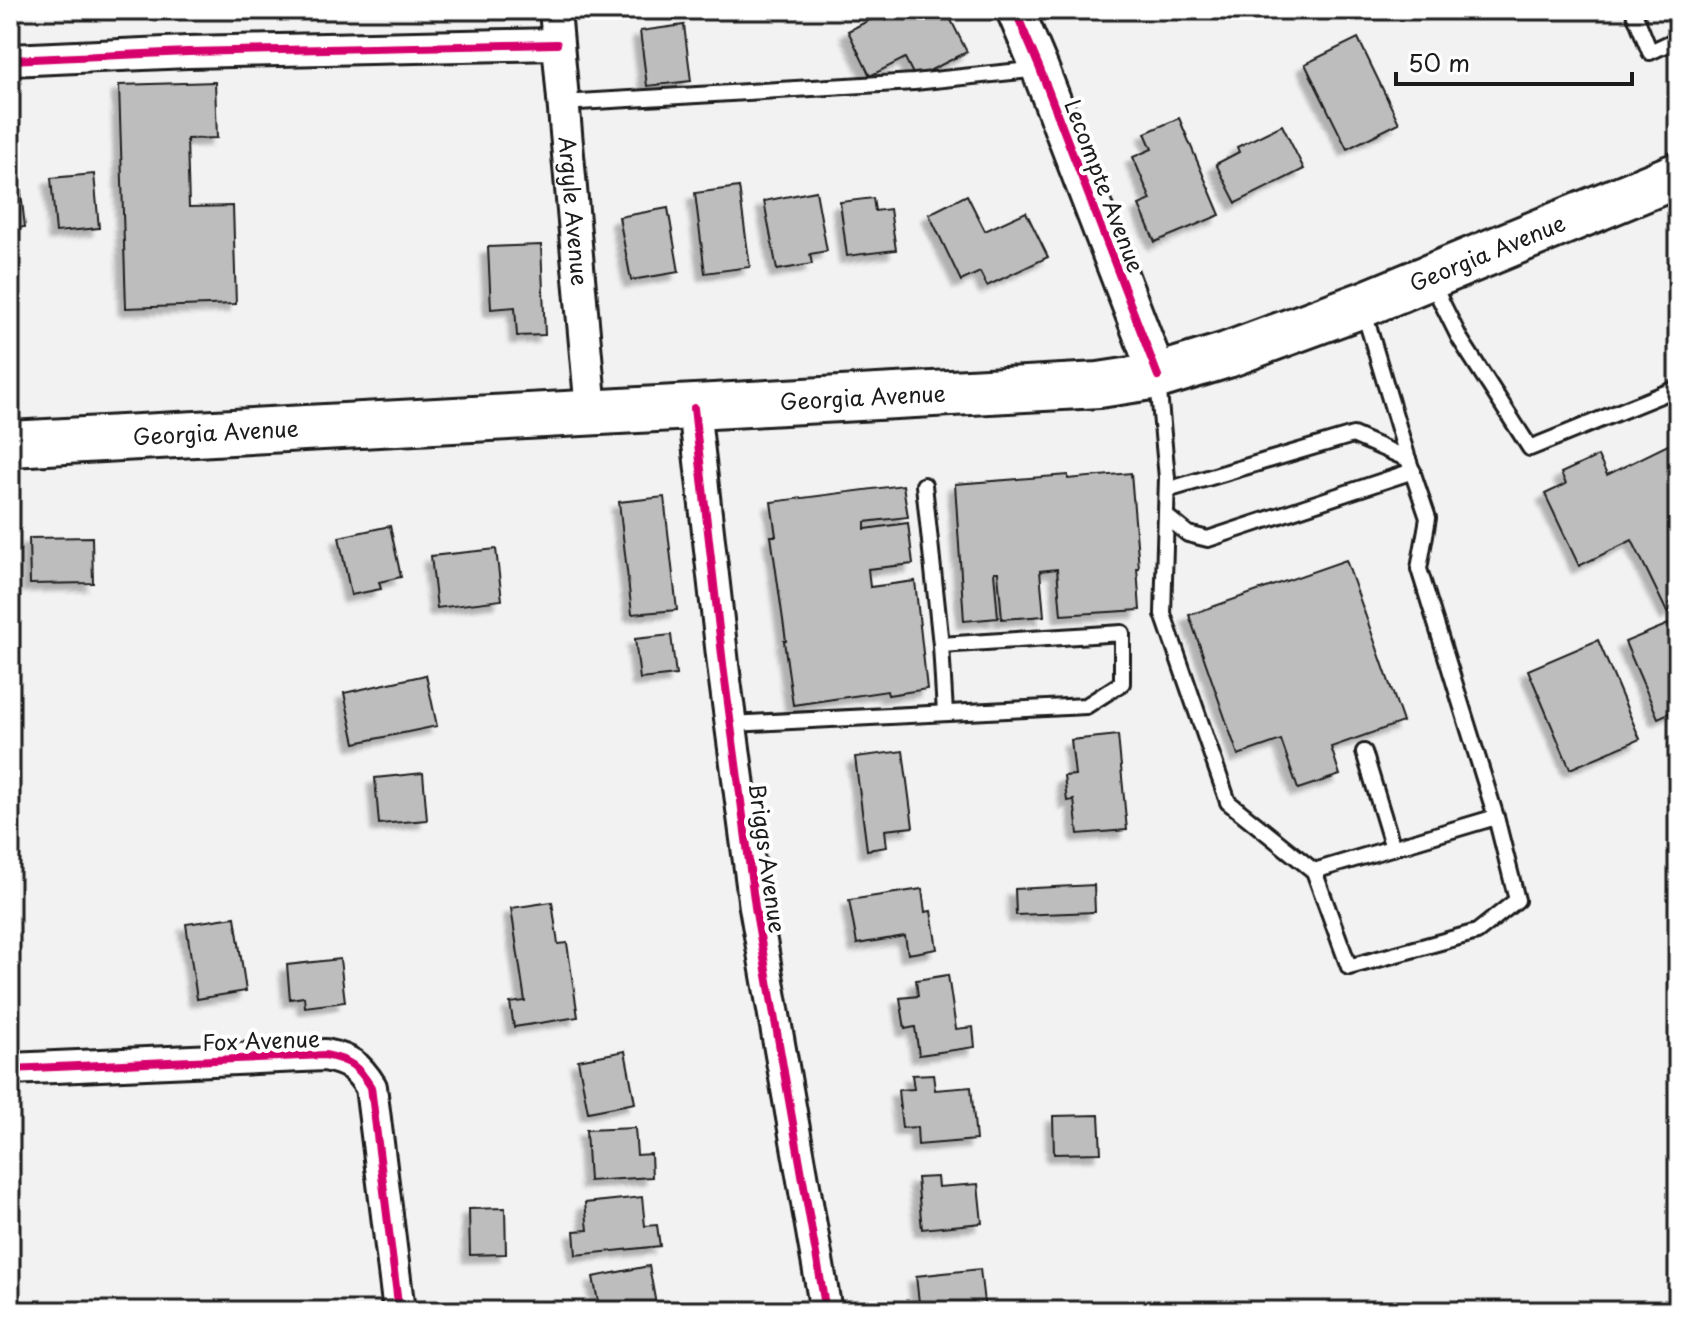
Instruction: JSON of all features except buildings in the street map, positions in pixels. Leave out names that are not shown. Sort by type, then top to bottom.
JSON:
[{"type":"main road","name":"Georgia Avenue","points":[[10,444],[1099,385],[1158,376],[1227,355],[1362,305],[1678,175]]},
{"type":"street","name":"Argyle Avenue","points":[[555,10],[591,411]]},
{"type":"street","name":"Lecompte Avenue","points":[[1015,10],[1158,376]]},
{"type":"street","points":[[10,60],[188,52],[557,44]]},
{"type":"street","name":"Briggs Avenue","points":[[694,408],[755,907],[826,1311]]},
{"type":"street","name":"Fox Avenue","points":[[10,1069],[325,1055],[353,1064],[371,1087],[399,1311]]},
{"type":"lane","points":[[1633,10],[1650,52],[1678,39]]},
{"type":"lane","points":[[562,103],[914,82],[1040,69]]},
{"type":"lane","points":[[1429,277],[1460,339],[1530,448],[1678,388]]},
{"type":"lane","points":[[1158,376],[1167,490],[1163,614],[1228,802],[1314,871],[1349,967],[1477,932],[1517,900],[1496,817],[1419,569],[1428,518],[1362,305]]},
{"type":"lane","points":[[1167,490],[1353,435],[1410,465]]},
{"type":"lane","points":[[1166,516],[1188,534],[1208,539],[1410,465]]},
{"type":"lane","points":[[924,485],[945,713]]},
{"type":"lane","points":[[731,724],[1086,706],[1122,683],[1122,633],[941,645]]},
{"type":"lane","points":[[1364,752],[1393,848]]},
{"type":"lane","points":[[1314,871],[1496,817]]},
{"type":"cycle path","points":[[1015,10],[1158,376]]},
{"type":"cycle path","points":[[10,60],[188,52],[557,44]]},
{"type":"cycle path","points":[[694,408],[755,907],[826,1311]]},
{"type":"cycle path","points":[[10,1069],[325,1055],[352,1065],[371,1087],[399,1311]]}]
